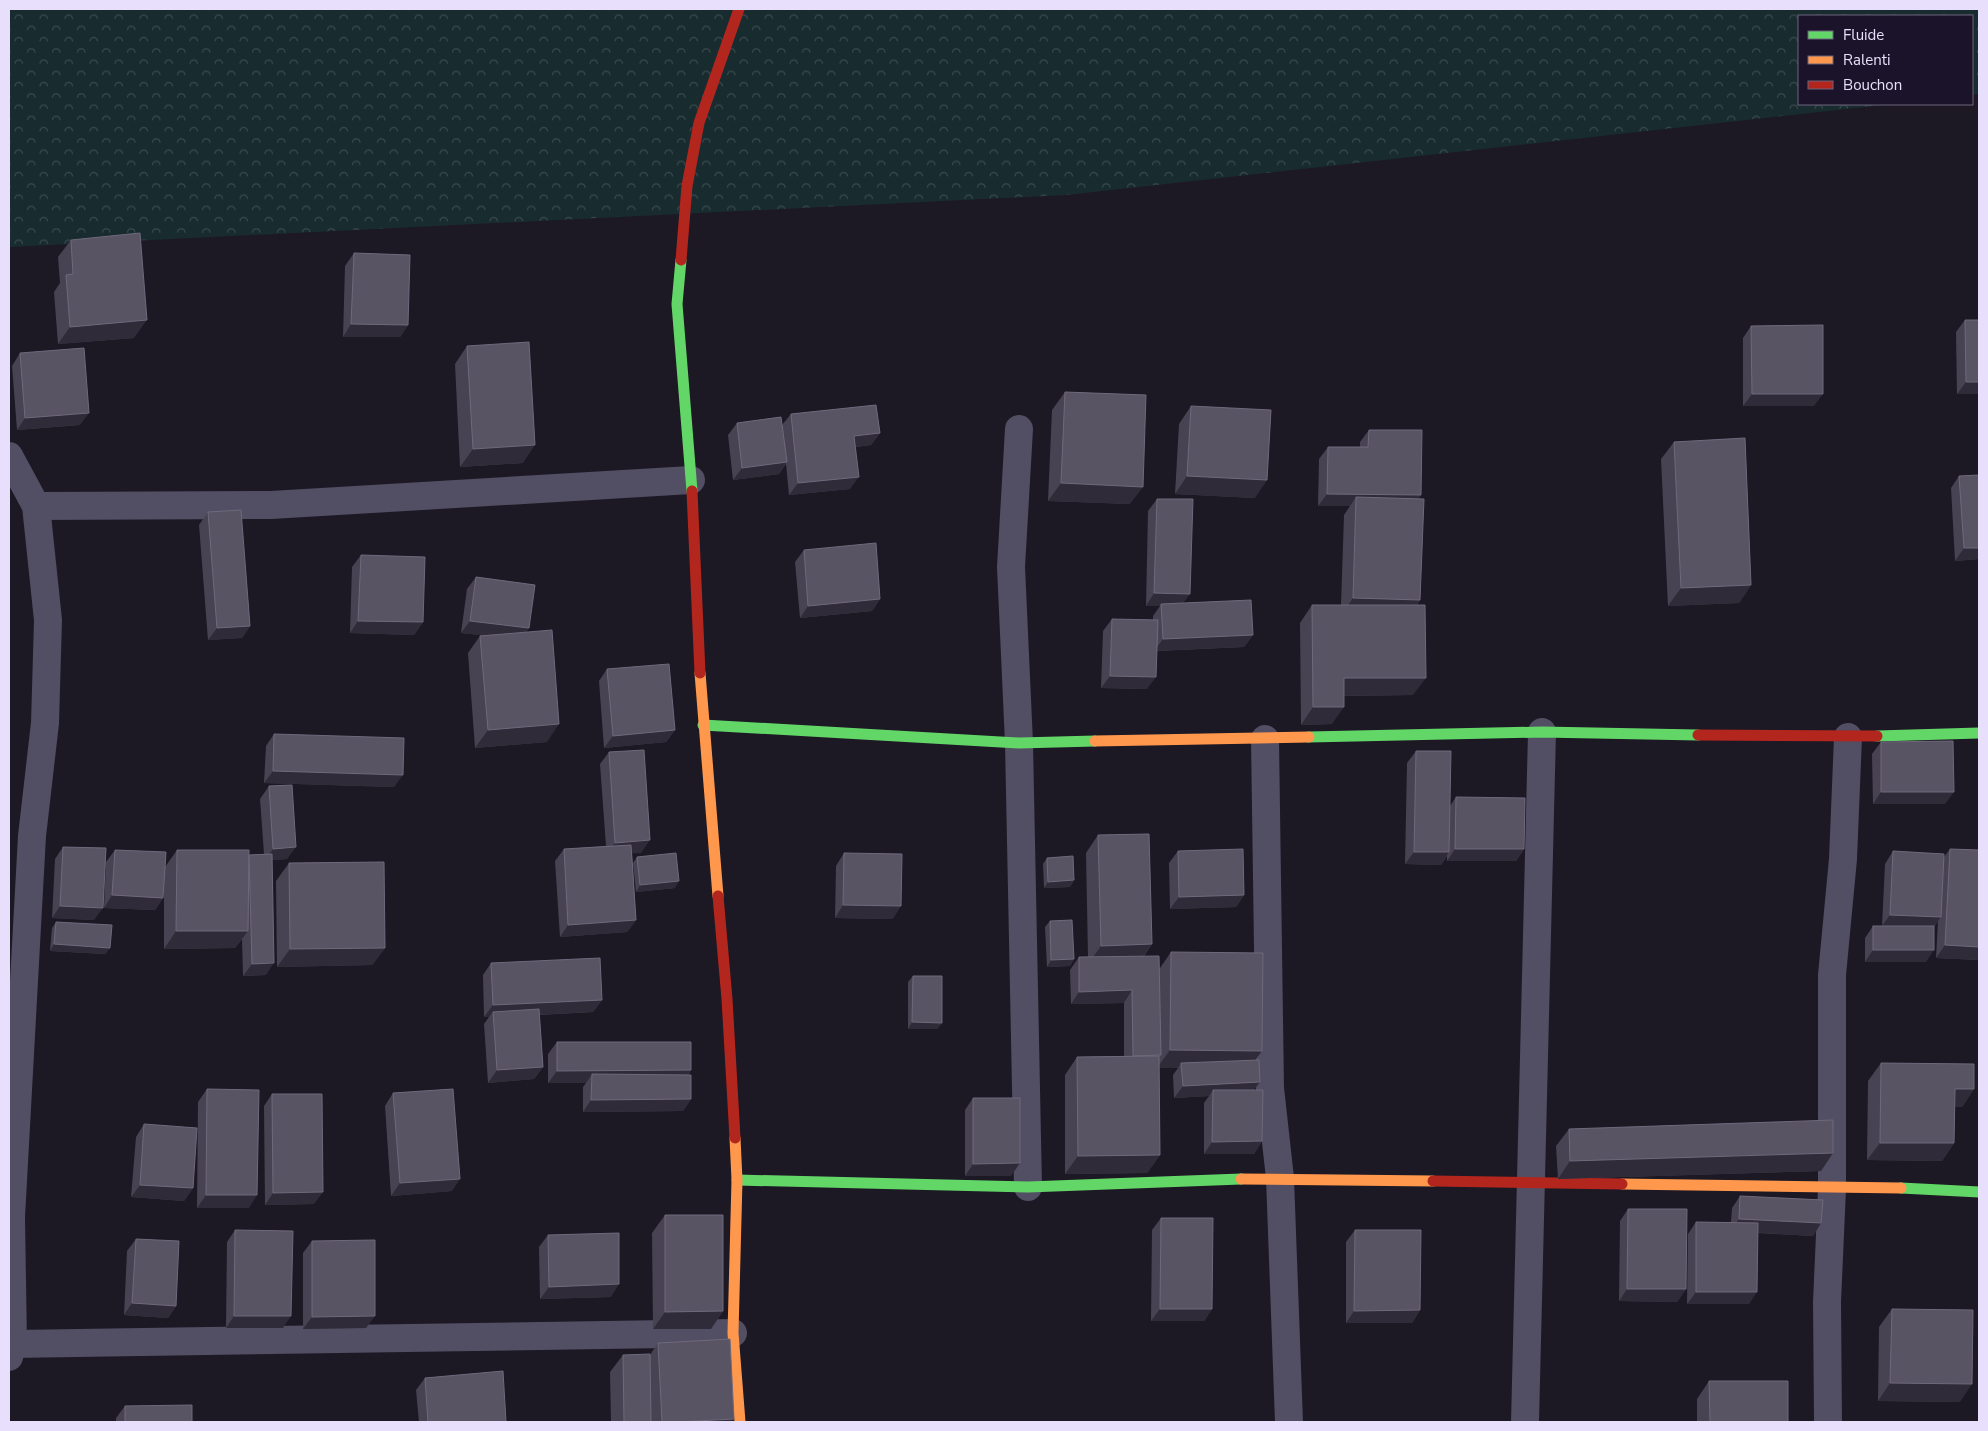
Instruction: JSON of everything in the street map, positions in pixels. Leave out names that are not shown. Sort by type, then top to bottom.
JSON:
[{"type":"street","points":[[738,9],[699,123],[687,186],[677,304],[691,480],[703,725],[727,999],[737,1180],[733,1332],[740,1422]]},
{"type":"street","points":[[1019,429],[1011,567],[1019,743],[1028,1187]]},
{"type":"street","points":[[9,456],[36,506],[48,629],[45,723],[32,836],[11,1217],[11,1351],[733,1332]]},
{"type":"street","points":[[36,506],[271,505],[691,480]]},
{"type":"street","points":[[703,725],[1019,743],[1542,732],[1848,737],[1979,733]]},
{"type":"street","points":[[1525,1422],[1542,732]]},
{"type":"street","points":[[1828,1422],[1827,1302],[1832,1189],[1832,975],[1843,859],[1848,737]]},
{"type":"street","points":[[1265,739],[1270,1088],[1280,1178],[1289,1422]]},
{"type":"street","points":[[737,1180],[1028,1187],[1280,1178],[1530,1184],[1937,1189],[1979,1192]]},
{"type":"green space","points":[[9,9],[1979,9],[1979,94],[1973,95],[1973,15],[1798,15],[1798,105],[1882,105],[1066,195],[9,247]]},
{"type":"building","points":[[140,233],[147,320],[70,327],[66,275],[73,274],[71,240]]},
{"type":"building","points":[[354,253],[410,255],[408,325],[351,324]]},
{"type":"building","points":[[1965,320],[1979,320],[1979,382],[1966,382]]},
{"type":"building","points":[[1823,325],[1823,394],[1752,394],[1751,326]]},
{"type":"building","points":[[529,342],[535,445],[473,449],[467,346]]},
{"type":"building","points":[[84,348],[89,413],[25,418],[20,353]]},
{"type":"building","points":[[1065,392],[1146,395],[1143,487],[1061,483]]},
{"type":"building","points":[[876,405],[880,433],[854,436],[859,477],[798,483],[791,414]]},
{"type":"building","points":[[1191,406],[1271,410],[1267,480],[1187,476]]},
{"type":"building","points":[[781,417],[787,462],[742,468],[737,423]]},
{"type":"building","points":[[1369,430],[1422,430],[1421,495],[1327,494],[1328,447],[1368,447]]},
{"type":"building","points":[[1745,438],[1751,585],[1681,588],[1674,442]]},
{"type":"building","points":[[1979,475],[1979,548],[1964,548],[1959,476]]},
{"type":"building","points":[[1356,497],[1424,499],[1420,600],[1353,598]]},
{"type":"building","points":[[1157,499],[1193,499],[1190,594],[1154,593]]},
{"type":"building","points":[[241,510],[250,626],[217,628],[208,512]]},
{"type":"building","points":[[876,543],[880,599],[808,606],[804,550]]},
{"type":"building","points":[[361,555],[425,557],[423,622],[358,621]]},
{"type":"building","points":[[476,577],[535,585],[529,628],[470,621]]},
{"type":"building","points":[[1251,600],[1253,635],[1163,639],[1161,604]]},
{"type":"building","points":[[1312,605],[1425,605],[1426,678],[1344,678],[1344,707],[1313,707]]},
{"type":"building","points":[[1112,619],[1158,620],[1156,677],[1110,676]]},
{"type":"building","points":[[552,630],[559,724],[488,730],[480,636]]},
{"type":"building","points":[[669,664],[675,730],[613,736],[607,669]]},
{"type":"building","points":[[274,734],[404,738],[403,775],[273,771]]},
{"type":"building","points":[[1953,741],[1954,792],[1881,792],[1881,742]]},
{"type":"building","points":[[644,750],[650,840],[615,843],[609,752]]},
{"type":"building","points":[[1416,751],[1451,751],[1449,852],[1414,852]]},
{"type":"building","points":[[292,785],[296,847],[273,849],[269,786]]},
{"type":"building","points":[[1456,797],[1525,798],[1524,849],[1455,849]]},
{"type":"building","points":[[1149,834],[1152,944],[1101,946],[1098,835]]},
{"type":"building","points":[[631,845],[636,920],[568,925],[564,849]]},
{"type":"building","points":[[63,847],[106,848],[103,908],[60,906]]},
{"type":"building","points":[[1243,849],[1244,895],[1179,897],[1178,851]]},
{"type":"building","points":[[1950,849],[1979,850],[1979,947],[1945,945]]},
{"type":"building","points":[[115,850],[166,852],[163,898],[112,895]]},
{"type":"building","points":[[177,850],[249,850],[248,931],[176,931]]},
{"type":"building","points":[[1893,851],[1944,854],[1941,917],[1890,915]]},
{"type":"building","points":[[676,853],[679,881],[640,885],[637,857]]},
{"type":"building","points":[[844,853],[902,854],[901,906],[843,905]]},
{"type":"building","points":[[272,854],[274,963],[252,964],[249,855]]},
{"type":"building","points":[[1073,856],[1074,880],[1048,882],[1047,858]]},
{"type":"building","points":[[384,862],[385,948],[290,949],[289,863]]},
{"type":"building","points":[[1072,920],[1074,959],[1051,960],[1050,921]]},
{"type":"building","points":[[56,922],[112,925],[110,948],[54,944]]},
{"type":"building","points":[[1873,926],[1934,926],[1934,950],[1873,950]]},
{"type":"building","points":[[1171,952],[1263,953],[1262,1051],[1170,1050]]},
{"type":"building","points":[[1159,956],[1161,1055],[1133,1056],[1132,990],[1079,992],[1079,957]]},
{"type":"building","points":[[600,958],[602,1000],[493,1005],[491,963]]},
{"type":"building","points":[[913,976],[942,976],[942,1023],[912,1022]]},
{"type":"building","points":[[539,1009],[543,1067],[497,1070],[493,1012]]},
{"type":"building","points":[[557,1042],[691,1042],[691,1070],[557,1071]]},
{"type":"building","points":[[1159,1056],[1160,1155],[1078,1156],[1077,1057]]},
{"type":"building","points":[[1259,1060],[1260,1082],[1183,1086],[1181,1063]]},
{"type":"building","points":[[1881,1063],[1974,1064],[1974,1089],[1955,1089],[1954,1143],[1880,1143]]},
{"type":"building","points":[[592,1074],[691,1075],[691,1099],[591,1100]]},
{"type":"building","points":[[207,1089],[259,1090],[257,1195],[206,1195]]},
{"type":"building","points":[[453,1089],[460,1179],[400,1183],[393,1093]]},
{"type":"building","points":[[1213,1090],[1263,1090],[1262,1141],[1212,1142]]},
{"type":"building","points":[[272,1094],[322,1094],[323,1192],[273,1193]]},
{"type":"building","points":[[973,1098],[1020,1098],[1020,1163],[973,1164]]},
{"type":"building","points":[[1833,1120],[1833,1153],[1570,1161],[1569,1129]]},
{"type":"building","points":[[144,1124],[197,1128],[193,1188],[140,1185]]},
{"type":"building","points":[[1740,1196],[1823,1200],[1821,1223],[1739,1219]]},
{"type":"building","points":[[1628,1209],[1687,1209],[1686,1289],[1627,1289]]},
{"type":"building","points":[[665,1215],[723,1215],[723,1311],[665,1312]]},
{"type":"building","points":[[1161,1218],[1213,1218],[1212,1309],[1160,1309]]},
{"type":"building","points":[[1696,1222],[1758,1223],[1757,1292],[1696,1292]]},
{"type":"building","points":[[235,1230],[293,1231],[291,1316],[234,1316]]},
{"type":"building","points":[[1355,1230],[1421,1230],[1420,1310],[1354,1311]]},
{"type":"building","points":[[619,1233],[619,1284],[549,1287],[548,1235]]},
{"type":"building","points":[[136,1239],[179,1241],[176,1306],[132,1303]]},
{"type":"building","points":[[375,1240],[375,1316],[312,1317],[312,1241]]},
{"type":"building","points":[[1892,1309],[1973,1310],[1972,1384],[1890,1383]]},
{"type":"building","points":[[730,1339],[734,1419],[662,1422],[658,1343]]},
{"type":"building","points":[[650,1354],[651,1422],[624,1422],[623,1355]]},
{"type":"building","points":[[503,1371],[506,1422],[428,1422],[425,1378]]},
{"type":"building","points":[[1709,1381],[1788,1381],[1788,1422],[1710,1422]]},
{"type":"building","points":[[192,1405],[192,1422],[125,1422],[125,1406]]},
{"type":"traffic: fast","points":[[681,260],[677,304],[692,491]]},
{"type":"traffic: fast","points":[[703,725],[1019,743],[1095,741]]},
{"type":"traffic: fast","points":[[1309,737],[1542,732],[1698,735]]},
{"type":"traffic: fast","points":[[1877,736],[1979,733]]},
{"type":"traffic: fast","points":[[737,1180],[1028,1187],[1241,1179]]},
{"type":"traffic: fast","points":[[1901,1188],[1979,1192]]},
{"type":"traffic: slow","points":[[700,673],[718,896]]},
{"type":"traffic: slow","points":[[1095,741],[1309,737]]},
{"type":"traffic: slow","points":[[735,1138],[737,1180],[733,1333],[740,1422]]},
{"type":"traffic: slow","points":[[1241,1179],[1433,1181]]},
{"type":"traffic: slow","points":[[1622,1184],[1901,1188]]},
{"type":"traffic: jam","points":[[681,260],[687,186],[699,123],[739,9]]},
{"type":"traffic: jam","points":[[692,491],[700,673]]},
{"type":"traffic: jam","points":[[1698,735],[1877,736]]},
{"type":"traffic: jam","points":[[718,896],[727,999],[735,1138]]},
{"type":"traffic: jam","points":[[1433,1181],[1622,1184]]}]
